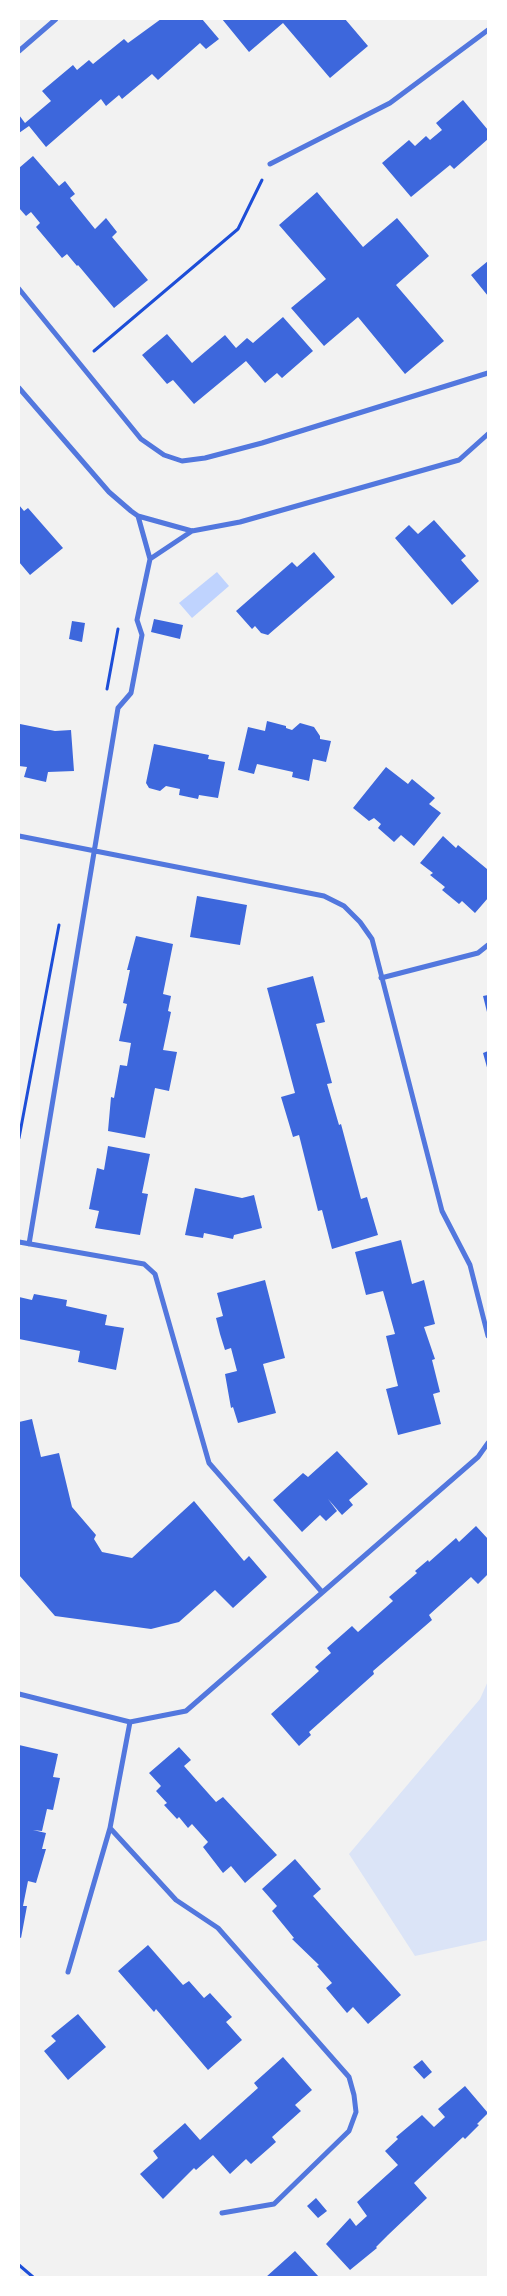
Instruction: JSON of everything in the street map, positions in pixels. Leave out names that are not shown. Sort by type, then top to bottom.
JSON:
[{"type":"street","points":[[19,51],[56,19]]},
{"type":"street","points":[[270,164],[390,103],[488,30]]},
{"type":"street","points":[[19,289],[141,439],[164,455],[182,460],[204,458],[262,442],[488,373]]},
{"type":"street","points":[[19,388],[109,492],[138,516],[192,530],[240,522],[459,460],[488,434]]},
{"type":"street","points":[[29,1244],[118,708],[131,693],[142,635],[136,620],[150,559],[138,516]]},
{"type":"street","points":[[150,559],[192,530]]},
{"type":"street","points":[[19,836],[324,896],[344,906],[360,922],[372,939],[442,1211],[470,1265],[488,1336]]},
{"type":"street","points":[[381,978],[478,953],[488,945]]},
{"type":"street","points":[[19,1242],[144,1264],[155,1274],[209,1463],[322,1592]]},
{"type":"street","points":[[19,1694],[130,1722],[186,1712],[478,1457],[488,1443]]},
{"type":"street","points":[[68,1972],[110,1828],[130,1722]]},
{"type":"street","points":[[110,1828],[176,1900],[218,1928],[349,2077],[356,2112],[349,2130],[274,2204],[222,2213]]},
{"type":"path","points":[[80,363],[238,229],[270,164]]},
{"type":"path","points":[[19,2265],[33,2277]]},
{"type":"shaded area","points":[[488,1681],[488,1940],[415,1956],[349,1854],[480,1699]]},
{"type":"water","points":[[217,572],[229,586],[192,618],[179,603]]},
{"type":"building","points":[[161,19],[202,19],[219,39],[206,49],[200,43],[158,80],[152,74],[122,99],[119,95],[106,106],[101,99],[46,147],[29,126],[19,133],[19,115],[25,123],[51,101],[42,91],[73,65],[77,70],[89,60],[93,64],[124,39],[128,43]]},
{"type":"building","points":[[222,19],[345,19],[368,46],[330,78],[283,23],[249,52]]},
{"type":"building","points":[[463,100],[488,130],[488,139],[454,169],[450,165],[411,197],[382,163],[409,140],[415,146],[426,136],[430,140],[442,130],[436,123]]},
{"type":"building","points":[[33,156],[59,186],[65,181],[75,194],[70,198],[95,229],[106,218],[117,232],[112,237],[148,280],[114,308],[67,254],[62,258],[36,227],[40,223],[31,212],[26,216],[19,208],[19,168]]},
{"type":"building","points":[[317,192],[363,247],[397,218],[429,256],[396,285],[444,341],[405,374],[358,317],[324,346],[291,308],[326,279],[279,225]]},
{"type":"building","points":[[488,261],[488,296],[471,275]]},
{"type":"building","points":[[283,317],[313,351],[282,378],[277,373],[265,383],[246,361],[194,404],[173,380],[167,384],[142,355],[167,334],[192,363],[225,335],[236,348],[247,338],[253,343]]},
{"type":"building","points":[[19,505],[24,511],[28,508],[63,548],[30,575],[19,562]]},
{"type":"building","points":[[434,520],[466,556],[461,560],[479,581],[452,605],[395,538],[409,525],[418,534]]},
{"type":"building","points":[[314,552],[335,577],[268,635],[261,633],[255,626],[252,629],[236,611],[292,562],[297,567]]},
{"type":"building","points":[[154,619],[183,625],[180,639],[151,632]]},
{"type":"building","points":[[72,621],[85,623],[82,642],[69,639]]},
{"type":"building","points":[[267,721],[286,726],[286,728],[292,730],[300,723],[314,727],[320,739],[331,741],[326,762],[313,759],[309,781],[292,777],[293,772],[257,764],[254,774],[238,770],[248,727],[265,731]]},
{"type":"building","points":[[20,724],[55,731],[71,730],[74,771],[48,772],[46,782],[24,777],[27,767],[19,766]]},
{"type":"building","points":[[154,744],[209,755],[208,759],[225,762],[218,798],[199,795],[198,799],[179,795],[180,789],[166,786],[160,791],[149,788],[146,783]]},
{"type":"building","points":[[386,767],[408,784],[412,779],[435,798],[429,804],[441,813],[414,846],[401,835],[394,842],[378,828],[381,824],[374,818],[369,821],[353,808]]},
{"type":"building","points":[[443,836],[456,848],[458,845],[488,868],[488,898],[475,913],[462,901],[459,904],[442,890],[445,887],[430,875],[433,873],[420,863]]},
{"type":"building","points":[[197,896],[247,905],[240,945],[190,937]]},
{"type":"building","points":[[136,936],[173,944],[163,994],[171,996],[168,1011],[171,1012],[163,1050],[177,1052],[169,1091],[155,1088],[145,1138],[108,1131],[111,1097],[114,1098],[120,1065],[127,1066],[131,1043],[119,1041],[127,1004],[123,1003],[130,970],[127,970]]},
{"type":"building","points":[[313,976],[325,1022],[316,1024],[332,1083],[327,1084],[339,1125],[341,1124],[361,1199],[367,1197],[378,1235],[332,1249],[322,1210],[318,1211],[299,1135],[293,1137],[281,1097],[295,1093],[267,988]]},
{"type":"building","points":[[488,995],[488,1016],[483,996]]},
{"type":"building","points":[[488,1051],[488,1071],[483,1053]]},
{"type":"building","points":[[108,1146],[150,1154],[142,1193],[148,1194],[140,1235],[95,1228],[99,1211],[89,1209],[97,1168],[104,1170]]},
{"type":"building","points":[[195,1188],[242,1198],[254,1195],[262,1228],[234,1235],[233,1239],[204,1233],[203,1238],[185,1235]]},
{"type":"building","points":[[401,1240],[412,1284],[424,1280],[435,1324],[424,1327],[435,1359],[432,1360],[440,1392],[433,1394],[441,1424],[398,1435],[386,1389],[398,1386],[386,1336],[395,1334],[383,1291],[366,1295],[355,1252]]},
{"type":"building","points":[[265,1280],[285,1358],[263,1364],[276,1413],[238,1423],[233,1407],[231,1408],[225,1374],[237,1371],[231,1348],[225,1350],[220,1334],[216,1318],[223,1316],[217,1293]]},
{"type":"building","points":[[34,1294],[67,1300],[66,1306],[107,1315],[105,1325],[124,1328],[116,1370],[78,1362],[80,1351],[19,1339],[19,1297],[32,1300]]},
{"type":"building","points":[[32,1419],[41,1457],[59,1453],[72,1507],[96,1535],[94,1539],[102,1552],[132,1558],[194,1501],[244,1561],[249,1556],[267,1577],[233,1608],[215,1590],[179,1622],[151,1629],[55,1616],[19,1575],[19,1422]]},
{"type":"building","points":[[337,1451],[368,1484],[349,1500],[353,1505],[342,1515],[328,1499],[337,1511],[326,1521],[320,1515],[302,1532],[273,1500],[303,1473],[308,1477]]},
{"type":"building","points":[[476,1526],[488,1539],[488,1574],[478,1584],[471,1577],[429,1615],[432,1620],[373,1671],[374,1674],[309,1732],[311,1735],[299,1746],[271,1714],[319,1671],[315,1667],[331,1653],[327,1648],[352,1626],[358,1632],[393,1601],[389,1597],[417,1573],[415,1571],[428,1560],[429,1562],[456,1538],[459,1542]]},
{"type":"building","points":[[19,1745],[58,1754],[53,1777],[60,1778],[53,1810],[47,1809],[42,1831],[33,1830],[46,1833],[42,1849],[46,1849],[36,1883],[28,1881],[23,1906],[27,1906],[21,1938],[19,1937]]},
{"type":"building","points":[[179,1747],[191,1760],[184,1766],[216,1802],[223,1797],[277,1855],[245,1883],[231,1866],[223,1873],[203,1847],[208,1842],[192,1824],[188,1828],[179,1817],[177,1819],[164,1805],[167,1803],[156,1791],[161,1786],[149,1773]]},
{"type":"building","points":[[295,1859],[321,1889],[313,1896],[401,1995],[368,2024],[353,2007],[347,2013],[326,1988],[332,1983],[317,1966],[319,1965],[292,1939],[294,1938],[272,1911],[277,1906],[262,1889]]},
{"type":"building","points":[[148,1945],[183,1985],[189,1981],[204,1998],[210,1993],[232,2017],[226,2022],[242,2040],[208,2070],[156,2009],[154,2012],[118,1971]]},
{"type":"building","points":[[78,2014],[106,2047],[68,2080],[44,2051],[56,2041],[51,2036]]},
{"type":"building","points":[[283,2057],[312,2090],[295,2105],[301,2111],[272,2137],[276,2142],[251,2164],[246,2159],[230,2174],[213,2155],[196,2170],[194,2168],[163,2199],[140,2174],[158,2158],[153,2151],[185,2123],[200,2140],[258,2088],[254,2083]]},
{"type":"building","points":[[422,2060],[432,2072],[424,2079],[413,2067]]},
{"type":"building","points":[[465,2086],[488,2113],[465,2139],[463,2137],[414,2183],[427,2198],[377,2248],[350,2270],[326,2244],[350,2218],[356,2226],[367,2216],[357,2202],[398,2165],[385,2151],[398,2139],[396,2137],[422,2115],[434,2127],[445,2117],[438,2109]]},
{"type":"building","points":[[316,2198],[327,2211],[318,2218],[307,2206]]},
{"type":"building","points":[[295,2251],[319,2277],[266,2277]]}]
